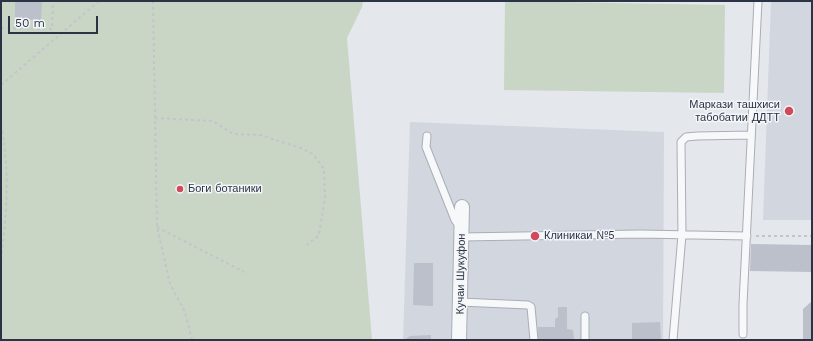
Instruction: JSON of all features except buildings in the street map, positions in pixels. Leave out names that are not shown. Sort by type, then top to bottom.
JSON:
[{"type":"street","name":"Кучаи Шукуфон","points":[[459,340],[462,207]]},
{"type":"lane","points":[[743,334],[746,236],[758,1]]},
{"type":"lane","points":[[673,340],[682,235],[681,142],[686,137],[751,135]]},
{"type":"lane","points":[[427,136],[426,147],[455,220],[462,233],[746,236]]},
{"type":"lane","points":[[460,302],[528,305],[531,307],[534,340]]},
{"type":"lane","points":[[585,316],[586,340]]},
{"type":"path","points":[[1,28],[52,29],[53,1]]},
{"type":"path","points":[[1,85],[99,1]]},
{"type":"path","points":[[153,1],[157,227],[170,284],[185,312],[192,340]]},
{"type":"path","points":[[155,118],[213,121],[233,134],[260,135],[302,148],[313,154],[324,169],[325,198],[319,236],[307,246]]},
{"type":"path","points":[[1,126],[5,146],[6,216],[1,258]]},
{"type":"path","points":[[157,227],[244,272]]},
{"type":"path","points":[[746,236],[812,236]]},
{"type":"shaded area","name":"Маркази ташхиси табобатии ДДТТ","points":[[771,1],[812,1],[812,220],[763,220]]},
{"type":"shaded area","name":"Клиникаи №5","points":[[410,122],[664,132],[663,340],[403,340]]},
{"type":"green space","name":"Боги ботаники","points":[[1,1],[363,1],[362,7],[347,38],[372,340],[1,340]]},
{"type":"green space","points":[[505,1],[725,5],[724,93],[504,90]]},
{"type":"place","name":"Маркази ташхиси табобатии ДДТТ","points":[[789,111]]},
{"type":"place","name":"Боги ботаники","points":[[180,189]]},
{"type":"place","name":"Клиникаи №5","points":[[535,236]]}]
